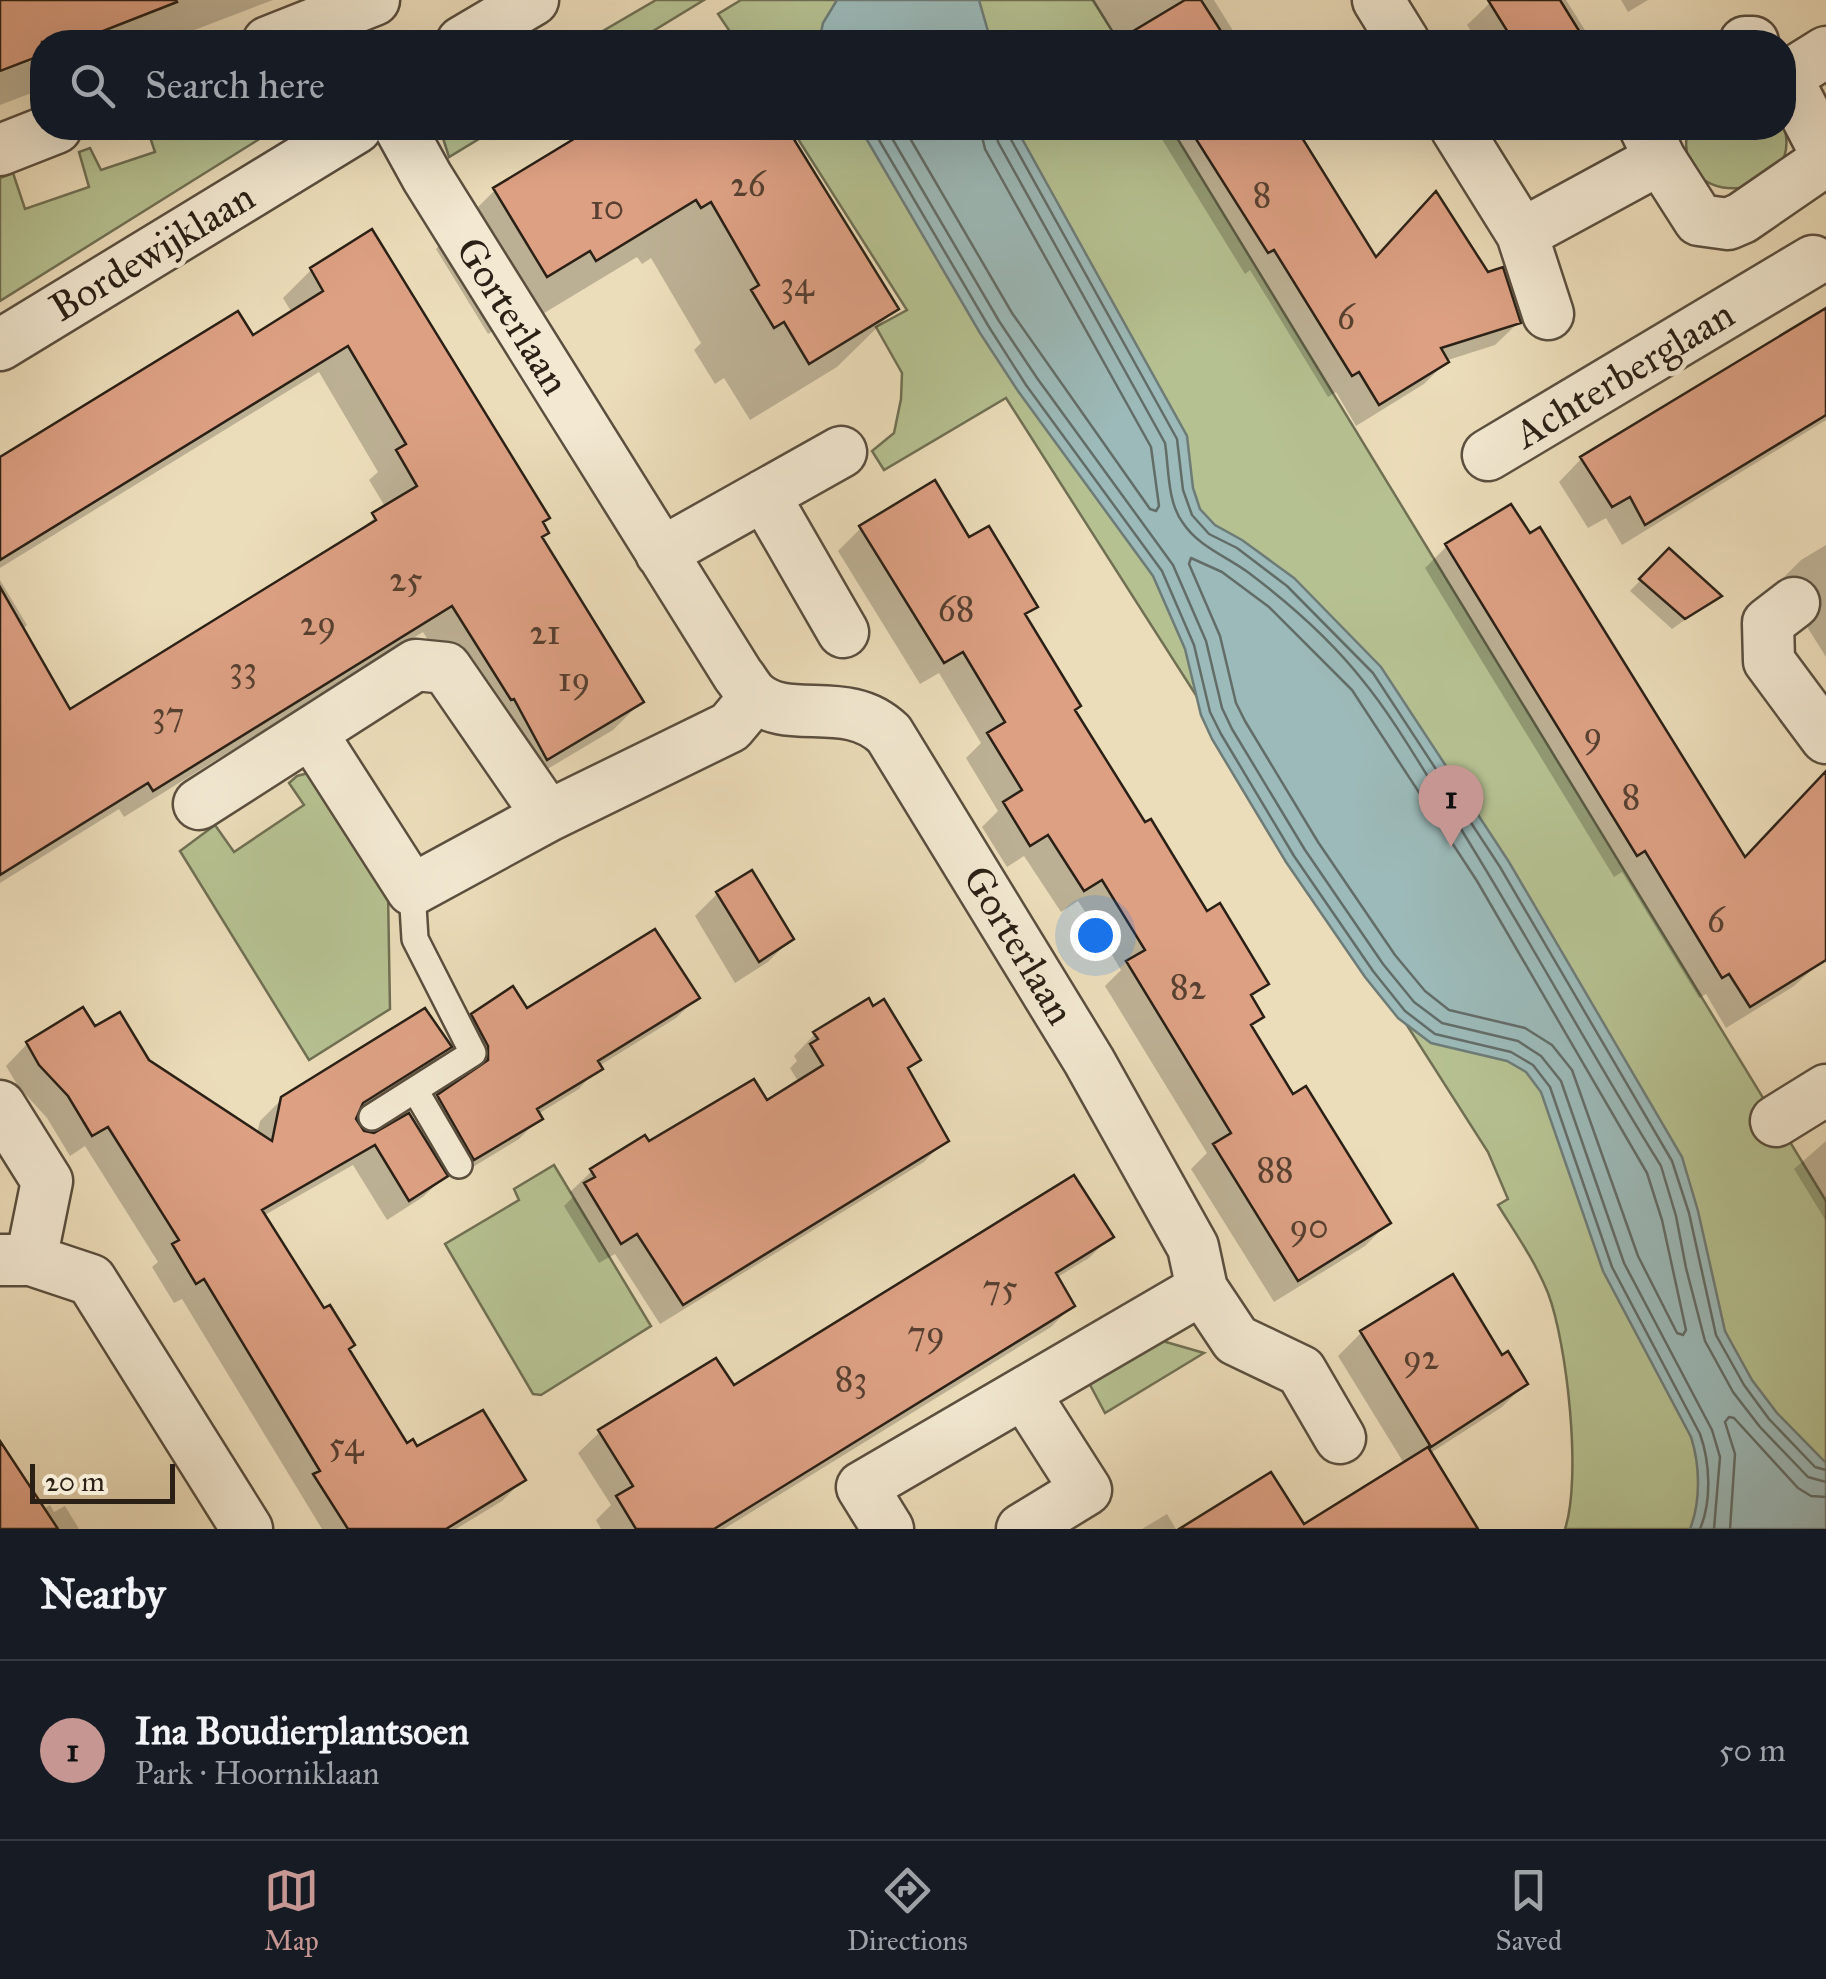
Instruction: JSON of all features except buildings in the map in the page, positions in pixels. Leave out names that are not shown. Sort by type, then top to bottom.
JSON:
[{"type":"street","points":[[298,30],[374,0]]},
{"type":"street","points":[[482,30],[532,0]]},
{"type":"street","points":[[1378,0],[1397,30]]},
{"type":"street","points":[[1522,234],[1652,143],[1699,220],[1728,224],[1826,157],[1796,83]]},
{"type":"street","points":[[0,150],[30,138]]},
{"type":"street","name":"Bordewijklaan","points":[[0,345],[336,140]]},
{"type":"street","name":"Gorterlaan","points":[[407,140],[661,553],[755,697],[779,708],[854,713],[874,720],[889,734],[1098,1078],[1193,1247],[1202,1289],[1236,1340],[1301,1371],[1340,1438]]},
{"type":"street","points":[[1463,140],[1522,234],[1548,314]]},
{"type":"street","name":"Achterberglaan","points":[[1728,224],[1760,293]]},
{"type":"street","name":"Achterberglaan","points":[[1488,455],[1813,262]]},
{"type":"street","points":[[661,553],[841,452]]},
{"type":"street","points":[[764,496],[842,632]]},
{"type":"street","points":[[1794,603],[1768,623],[1770,662],[1826,738]]},
{"type":"street","points":[[199,804],[416,665],[446,668],[548,816]]},
{"type":"street","points":[[312,734],[412,890],[548,816],[730,727],[755,697]]},
{"type":"street","points":[[1776,1121],[1826,1090]]},
{"type":"street","points":[[0,1106],[48,1181],[15,1260],[91,1280],[247,1529]]},
{"type":"street","points":[[888,1529],[862,1487],[1202,1289]]},
{"type":"street","points":[[1022,1529],[1086,1490],[1024,1393]]},
{"type":"lane","points":[[372,1117],[474,1053],[414,939],[412,890]]},
{"type":"lane","points":[[415,1090],[458,1165]]},
{"type":"green space","points":[[656,0],[704,0],[655,30],[605,30]]},
{"type":"green space","points":[[741,0],[1093,0],[1112,30],[729,30],[718,14]]},
{"type":"green space","points":[[151,140],[258,140],[0,301],[0,178],[13,173],[25,209],[89,187],[79,152],[90,148],[101,170],[155,152]]},
{"type":"green space","points":[[444,140],[477,140],[449,157]]},
{"type":"green space","points":[[799,140],[1178,140],[1826,1201],[1826,1529],[1565,1529],[1570,1506],[1572,1445],[1561,1344],[1543,1281],[1498,1205],[1508,1199],[1488,1152],[1006,398],[884,470],[872,451],[894,433],[902,373],[876,327],[907,310]]},
{"type":"green space","points":[[1688,140],[1785,140],[1785,152],[1776,171],[1758,183],[1737,188],[1716,185],[1698,175],[1688,156]]},
{"type":"green space","points":[[312,772],[388,892],[390,1009],[309,1060],[180,851],[215,825],[234,852],[304,805],[289,783]]},
{"type":"green space","points":[[554,1165],[651,1326],[541,1395],[533,1394],[445,1244],[519,1200],[514,1189]]},
{"type":"green space","points":[[1159,1340],[1204,1353],[1105,1413],[1088,1381]]},
{"type":"water","points":[[837,0],[979,0],[988,30],[822,30]]},
{"type":"water","points":[[867,140],[1023,140],[1187,436],[1193,488],[1200,509],[1215,525],[1294,578],[1381,667],[1509,862],[1682,1157],[1725,1331],[1752,1380],[1777,1413],[1826,1463],[1826,1529],[1690,1529],[1698,1483],[1691,1437],[1603,1271],[1541,1092],[1526,1072],[1507,1061],[1431,1043],[1398,1018],[1365,977],[1286,862],[1212,739],[1201,715],[1185,649],[1153,576],[980,333]]},
{"type":"place","name":"Ina Boudierplantsoen","points":[[1451,847]]}]
